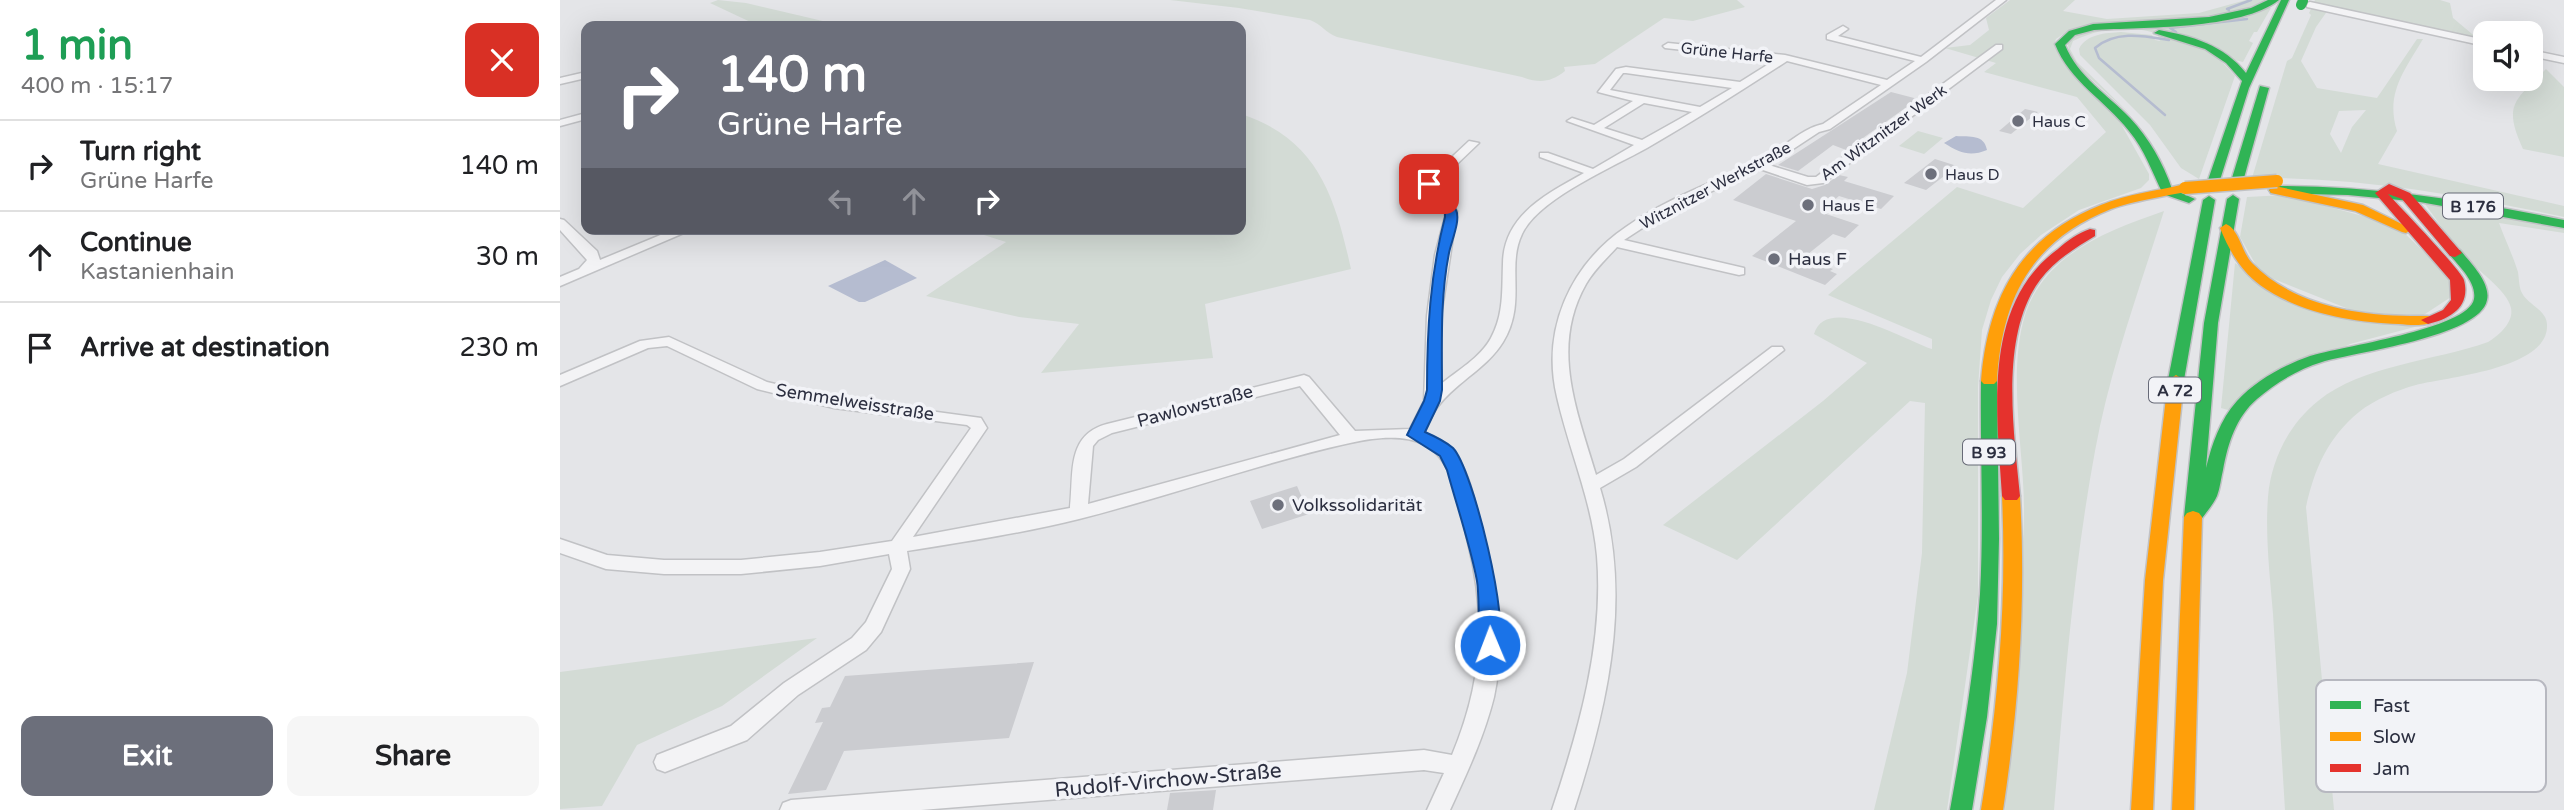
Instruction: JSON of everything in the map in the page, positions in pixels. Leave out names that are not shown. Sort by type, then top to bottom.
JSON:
[{"type":"main road","points":[[2214,180],[2228,130],[2247,81],[2295,2]]},
{"type":"main road","points":[[2238,178],[2266,82],[2295,2]]},
{"type":"main road","points":[[2180,189],[2164,177],[2144,142],[2116,109],[2066,60],[2060,44],[2072,33],[2093,27],[2224,18],[2295,2]]},
{"type":"main road","points":[[2180,189],[2152,132],[2081,62],[2076,55],[2076,42],[2095,33],[2127,30],[2189,39],[2229,57],[2247,81]]},
{"type":"main road","points":[[2276,186],[2358,207],[2395,222],[2421,239]]},
{"type":"main road","name":"B 93","points":[[1961,810],[1972,755],[1987,628],[1990,560],[1990,341],[1997,313],[2016,272],[2028,257],[2053,235],[2106,208],[2180,189],[2276,186],[2385,191]]},
{"type":"main road","name":"B 93","points":[[1992,810],[2012,654],[2014,563],[2008,382],[2010,349],[2021,300],[2031,282],[2046,265],[2083,237],[2180,189]]},
{"type":"main road","points":[[2193,518],[2208,495],[2220,442],[2232,419],[2250,397],[2268,384],[2314,360],[2453,326],[2474,313],[2481,302],[2479,285],[2467,266],[2406,196],[2385,191]]},
{"type":"main road","points":[[2226,229],[2236,250],[2250,269],[2280,290],[2314,305],[2347,314],[2406,321],[2426,320],[2449,313],[2459,303],[2461,293],[2457,279],[2421,239],[2385,191]]},
{"type":"main road","name":"B 176","points":[[2385,191],[2486,203],[2564,222]]},
{"type":"main road","name":"B 176","points":[[2406,196],[2564,222]]},
{"type":"main road","name":"A 72","points":[[2183,810],[2186,639],[2205,363],[2233,199]]},
{"type":"main road","name":"A 72","points":[[2142,810],[2155,582],[2173,407],[2186,308],[2209,200]]},
{"type":"street","name":"Witznitzer Werkstraße","points":[[1563,810],[1592,717],[1605,634],[1606,554],[1591,486],[1568,413],[1560,371],[1559,331],[1562,314],[1584,278],[1614,242],[1643,222],[1759,165],[1816,129],[1826,127],[1923,60],[2002,0]]},
{"type":"street","points":[[2295,2],[2473,40]]},
{"type":"street","points":[[1843,29],[1830,37],[1923,60]]},
{"type":"street","name":"Grüne Harfe","points":[[1668,46],[1785,58],[1887,83]]},
{"type":"street","name":"Am Witznitzer Werk","points":[[1759,165],[1807,181],[1819,180],[1999,47]]},
{"type":"street","points":[[2543,56],[2564,60]]},
{"type":"street","name":"Grüne Harfe","points":[[1415,435],[1432,401],[1491,352],[1499,339],[1507,316],[1509,246],[1520,222],[1544,201],[1645,145],[1785,58]]},
{"type":"street","name":"Grüne Harfe","points":[[1702,111],[1603,92],[1620,71],[1626,70],[1743,86]]},
{"type":"street","points":[[560,81],[581,76]]},
{"type":"street","points":[[1594,129],[1642,100]]},
{"type":"street","points":[[560,123],[581,117]]},
{"type":"street","points":[[1572,121],[1645,145]]},
{"type":"street","points":[[1432,401],[1434,316],[1451,211],[1429,190],[1429,184],[1473,143]]},
{"type":"street","points":[[1544,155],[1594,173]]},
{"type":"street","points":[[560,223],[592,254],[594,260],[586,269]]},
{"type":"street","points":[[560,282],[672,235]]},
{"type":"street","name":"Witznitzer Werkstraße","points":[[1614,242],[1739,271]]},
{"type":"street","name":"Semmelweisstraße","points":[[560,381],[645,344],[669,341],[762,386],[834,402],[975,422],[979,428],[897,547]]},
{"type":"street","points":[[1591,486],[1630,463],[1777,350]]},
{"type":"street","name":"Pawlowstraße","points":[[1078,513],[1085,445],[1092,436],[1107,429],[1304,380],[1351,437]]},
{"type":"street","points":[[560,546],[606,562],[664,567],[741,567],[820,559],[996,530],[1078,513],[1351,437],[1395,433],[1415,435],[1433,442],[1447,453],[1456,470],[1487,582],[1491,621],[1490,670],[1478,723],[1438,810]]},
{"type":"street","points":[[665,762],[739,733],[791,689],[859,644],[874,627],[901,569],[897,547]]},
{"type":"street","name":"Rudolf-Virchow-Straße","points":[[791,810],[1424,760],[1460,766]]},
{"type":"shaded area","points":[[718,0],[746,3],[823,21],[748,21],[710,3]]},
{"type":"shaded area","points":[[1170,0],[1737,0],[1745,7],[1693,21],[1664,18],[1595,64],[1564,67],[1565,71],[1560,75],[1539,81],[1337,37],[1310,20]]},
{"type":"shaded area","points":[[2010,0],[2075,0],[2063,11],[2107,19],[2199,13],[2246,0],[2267,0],[2237,12],[2068,31],[2056,39],[2054,44],[2121,124],[2149,174],[2149,180],[2141,188],[2079,210],[2041,235],[2020,254],[2002,277],[1991,300],[1982,330],[1978,387],[1978,596],[1947,810],[1874,810],[1907,673],[1922,553],[1925,403],[1910,401],[1737,560],[1663,525],[1823,401],[1867,363],[1814,334],[1822,322],[1834,318],[1851,318],[1932,349],[1932,339],[1828,295],[1957,187],[2023,208],[2106,132],[2077,97],[1984,72],[1996,63],[1945,48],[1970,45],[1989,30],[1986,18]]},
{"type":"shaded area","points":[[2315,0],[2440,0],[2450,3],[2453,18],[2473,35],[2473,38],[2313,4]]},
{"type":"shaded area","points":[[2312,7],[2328,10],[2316,27],[2301,61],[2317,88],[2377,98],[2417,39],[2423,39],[2395,93],[2393,105],[2397,131],[2378,164],[2564,206],[2564,217],[2487,201],[2370,184],[2252,178],[2287,61],[2292,58],[2311,15],[2309,13]],"holes":[[[2366,110],[2352,127],[2341,153],[2330,134],[2339,111]]]},
{"type":"shaded area","points":[[2271,8],[2249,41],[2253,43],[2243,62],[2141,30],[2098,32],[2073,41],[2070,49],[2077,62],[2132,116],[2072,62],[2067,41],[2078,33]]},
{"type":"shaded area","points":[[2121,32],[2152,35],[2155,40],[2160,41],[2158,36],[2208,47],[2235,76],[2199,179],[2181,168],[2150,125],[2080,55],[2082,44],[2091,37]]},
{"type":"shaded area","points":[[2546,69],[2564,87],[2564,157],[2523,149],[2514,122],[2515,104],[2524,91],[2543,91],[2543,72]]},
{"type":"shaded area","points":[[1246,116],[1267,125],[1288,139],[1305,155],[1319,174],[1338,218],[1351,269],[1205,304],[1213,358],[1041,373],[1079,324],[1019,317],[926,296],[1006,242],[984,235],[1246,235]]},
{"type":"shaded area","points":[[1918,131],[1943,138],[1924,154],[1899,146]]},
{"type":"shaded area","points":[[2285,195],[2396,225],[2448,275],[2451,297],[2422,316],[2361,314],[2261,274],[2240,237],[2247,197]]},
{"type":"shaded area","points":[[2425,204],[2564,226],[2564,233],[2499,223],[2518,272],[2521,291],[2546,320],[2543,340],[2532,352],[2515,361],[2472,374],[2409,387],[2372,403],[2348,422],[2324,455],[2313,480],[2306,507],[2322,680],[2316,680],[2316,792],[2332,792],[2334,810],[2285,810],[2267,526],[2270,483],[2277,456],[2298,420],[2336,389],[2377,372],[2488,342],[2508,324],[2511,308],[2503,293],[2466,258]]},
{"type":"shaded area","points":[[2164,211],[2117,360],[2095,451],[2075,585],[2054,810],[2005,810],[2024,512],[2017,369],[2025,314],[2036,291],[2048,275],[2076,250],[2128,224]]},
{"type":"shaded area","points":[[2235,263],[2288,298],[2426,324],[2350,344],[2228,410],[2221,408]]},
{"type":"shaded area","points":[[817,638],[722,706],[637,745],[602,806],[560,809],[560,672]]},
{"type":"water","points":[[1956,136],[1980,139],[1987,150],[1965,153],[1944,143]]},
{"type":"water","points":[[885,260],[917,278],[865,302],[859,302],[828,286]]},
{"type":"building","points":[[1891,92],[1918,99],[1846,150],[1833,145],[1798,171],[1778,165]]},
{"type":"building","name":"Haus C","points":[[2025,109],[2038,112],[2011,134],[1999,131]]},
{"type":"building","name":"Haus D","points":[[1935,159],[1957,166],[1926,190],[1904,183]]},
{"type":"building","points":[[1766,174],[1812,189],[1825,185],[1839,175],[1848,177],[1844,181],[1894,196],[1881,209],[1839,196],[1820,212],[1859,225],[1845,238],[1833,234],[1803,258],[1833,269],[1830,271],[1837,274],[1825,285],[1752,256],[1796,221],[1733,200]]},
{"type":"building","name":"Volkssolidarität","points":[[1297,486],[1309,514],[1262,529],[1250,501]]},
{"type":"building","points":[[1034,662],[1009,738],[844,751],[826,790],[788,794],[823,722],[815,723],[822,708],[830,707],[845,676]]},
{"type":"building","points":[[1216,790],[1213,810],[1167,810],[1170,793]]},
{"type":"waterway","points":[[2229,10],[2227,9],[2251,0]]},
{"type":"waterway","points":[[2176,32],[2170,28],[2247,19]]},
{"type":"waterway","points":[[2165,115],[2099,58],[2095,48],[2103,42],[2121,37],[2140,36],[2169,40]]},
{"type":"traffic: fast","points":[[2189,199],[2167,191],[2156,163],[2140,137],[2118,112],[2079,77],[2060,44],[2072,33],[2093,27],[2209,20],[2254,10],[2275,0]]},
{"type":"traffic: fast","points":[[2214,180],[2244,88],[2285,0]]},
{"type":"traffic: fast","points":[[2301,5],[2303,1]]},
{"type":"traffic: fast","points":[[2159,33],[2209,47],[2229,61],[2247,81]]},
{"type":"traffic: fast","points":[[2238,178],[2264,88]]},
{"type":"traffic: fast","points":[[2275,190],[2420,198],[2564,224]]},
{"type":"traffic: fast","points":[[2193,517],[2211,323],[2233,199]]},
{"type":"traffic: fast","points":[[2176,380],[2209,200]]},
{"type":"traffic: fast","points":[[2193,518],[2208,496],[2219,449],[2231,420],[2252,395],[2283,374],[2317,359],[2432,331],[2471,314],[2480,303],[2480,290],[2474,277],[2455,253]]},
{"type":"traffic: fast","points":[[1961,810],[1977,717],[1987,624],[1990,539],[1989,381]]},
{"type":"traffic: slow","points":[[2185,188],[2277,181]]},
{"type":"traffic: slow","points":[[1989,381],[1991,351],[1997,323],[2018,274],[2035,253],[2078,219],[2106,207],[2185,188]]},
{"type":"traffic: slow","points":[[2275,190],[2359,208],[2406,229]]},
{"type":"traffic: slow","points":[[2226,228],[2247,266],[2284,293],[2332,311],[2357,316],[2428,320]]},
{"type":"traffic: slow","points":[[2142,810],[2154,580],[2176,380]]},
{"type":"traffic: slow","points":[[1992,810],[2004,732],[2011,654],[2014,575],[2011,496]]},
{"type":"traffic: slow","points":[[2183,810],[2193,517]]},
{"type":"traffic: jam","points":[[2428,320],[2448,313],[2458,300],[2457,279],[2381,193],[2389,188],[2406,196],[2455,253]]},
{"type":"traffic: jam","points":[[2011,496],[2006,385],[2012,328],[2020,302],[2038,273],[2059,254],[2090,233]]},
{"type":"place","name":"Haus C","points":[[2018,121]]},
{"type":"place","name":"Haus D","points":[[1931,174]]},
{"type":"place","name":"Haus E","points":[[1808,205]]},
{"type":"place","name":"Haus F","points":[[1774,259]]},
{"type":"place","name":"Volkssolidarität","points":[[1278,505]]},
{"type":"route","points":[[1429,184],[1429,190],[1451,211],[1451,225],[1442,256],[1434,316],[1434,390],[1432,401],[1415,435],[1433,442],[1447,453],[1463,489],[1487,582],[1491,621],[1490,645]]}]
